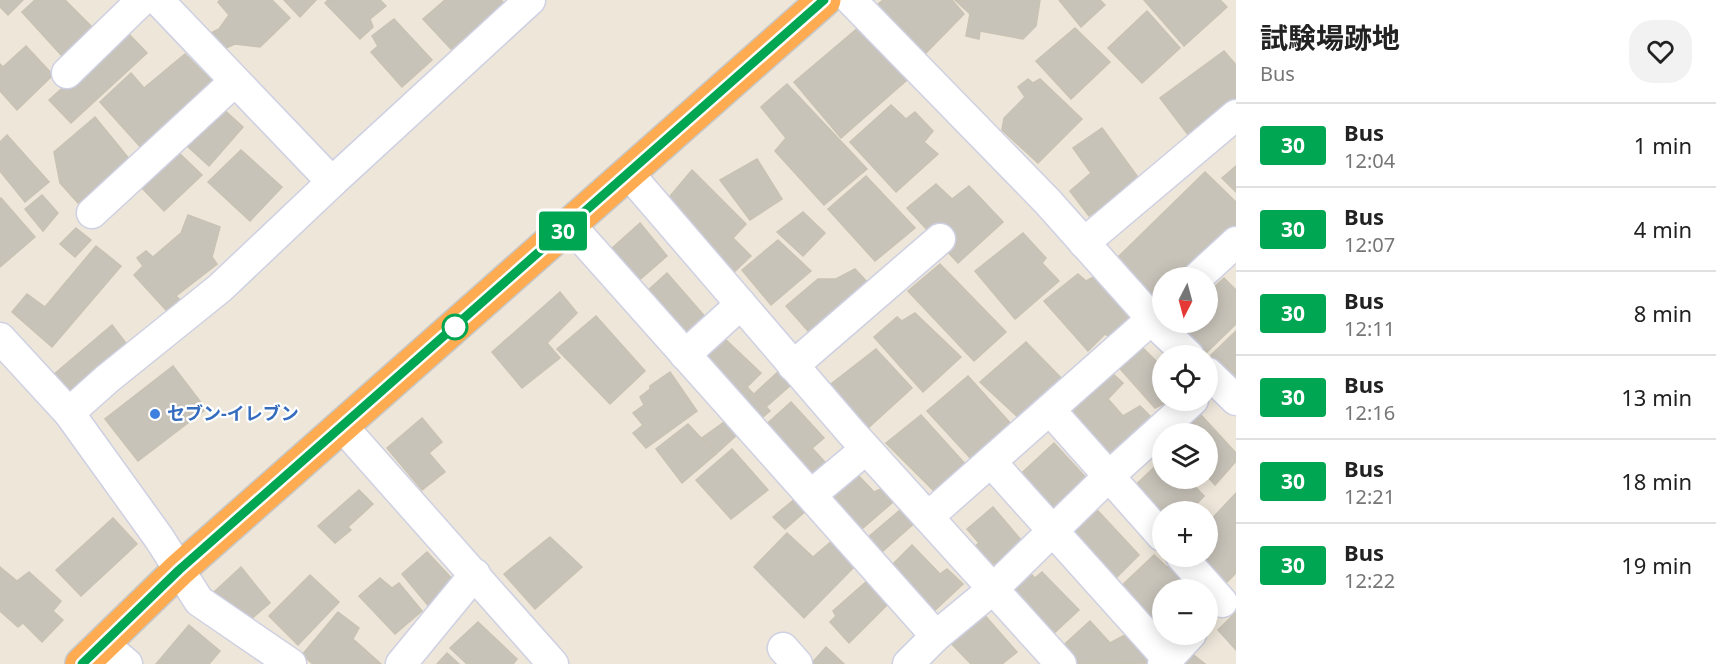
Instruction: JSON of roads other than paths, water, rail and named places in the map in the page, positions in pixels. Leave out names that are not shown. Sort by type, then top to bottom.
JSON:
[{"type":"highway","points":[[92,653],[179,570],[824,0]]},
{"type":"street","points":[[67,73],[142,0]]},
{"type":"street","points":[[158,0],[332,183]]},
{"type":"street","points":[[69,413],[107,379],[220,288],[530,0]]},
{"type":"street","points":[[851,0],[1047,201],[1084,243],[1152,309]]},
{"type":"street","points":[[92,213],[235,81]]},
{"type":"street","points":[[1084,243],[1236,115]]},
{"type":"street","points":[[629,174],[866,449],[1061,664]]},
{"type":"street","points":[[570,225],[936,636]]},
{"type":"street","points":[[793,366],[940,239]]},
{"type":"street","points":[[1209,267],[1236,242]]},
{"type":"street","points":[[686,355],[741,304]]},
{"type":"street","points":[[928,517],[1152,318]]},
{"type":"street","points":[[1171,333],[1181,345]]},
{"type":"street","points":[[0,338],[69,413],[159,538],[199,601],[291,664]]},
{"type":"street","points":[[1050,410],[1152,525]]},
{"type":"street","points":[[908,664],[936,636],[993,589],[1109,476],[1181,411]]},
{"type":"street","points":[[342,426],[476,574],[553,664]]},
{"type":"street","points":[[811,495],[866,449]]},
{"type":"street","points":[[991,462],[1054,530],[1165,661],[1180,645]]},
{"type":"street","points":[[1191,567],[1222,602]]},
{"type":"street","points":[[401,664],[476,574]]},
{"type":"street","points":[[92,653],[127,664]]},
{"type":"place","name":"セブン-イレブン","points":[[155,414]]}]
